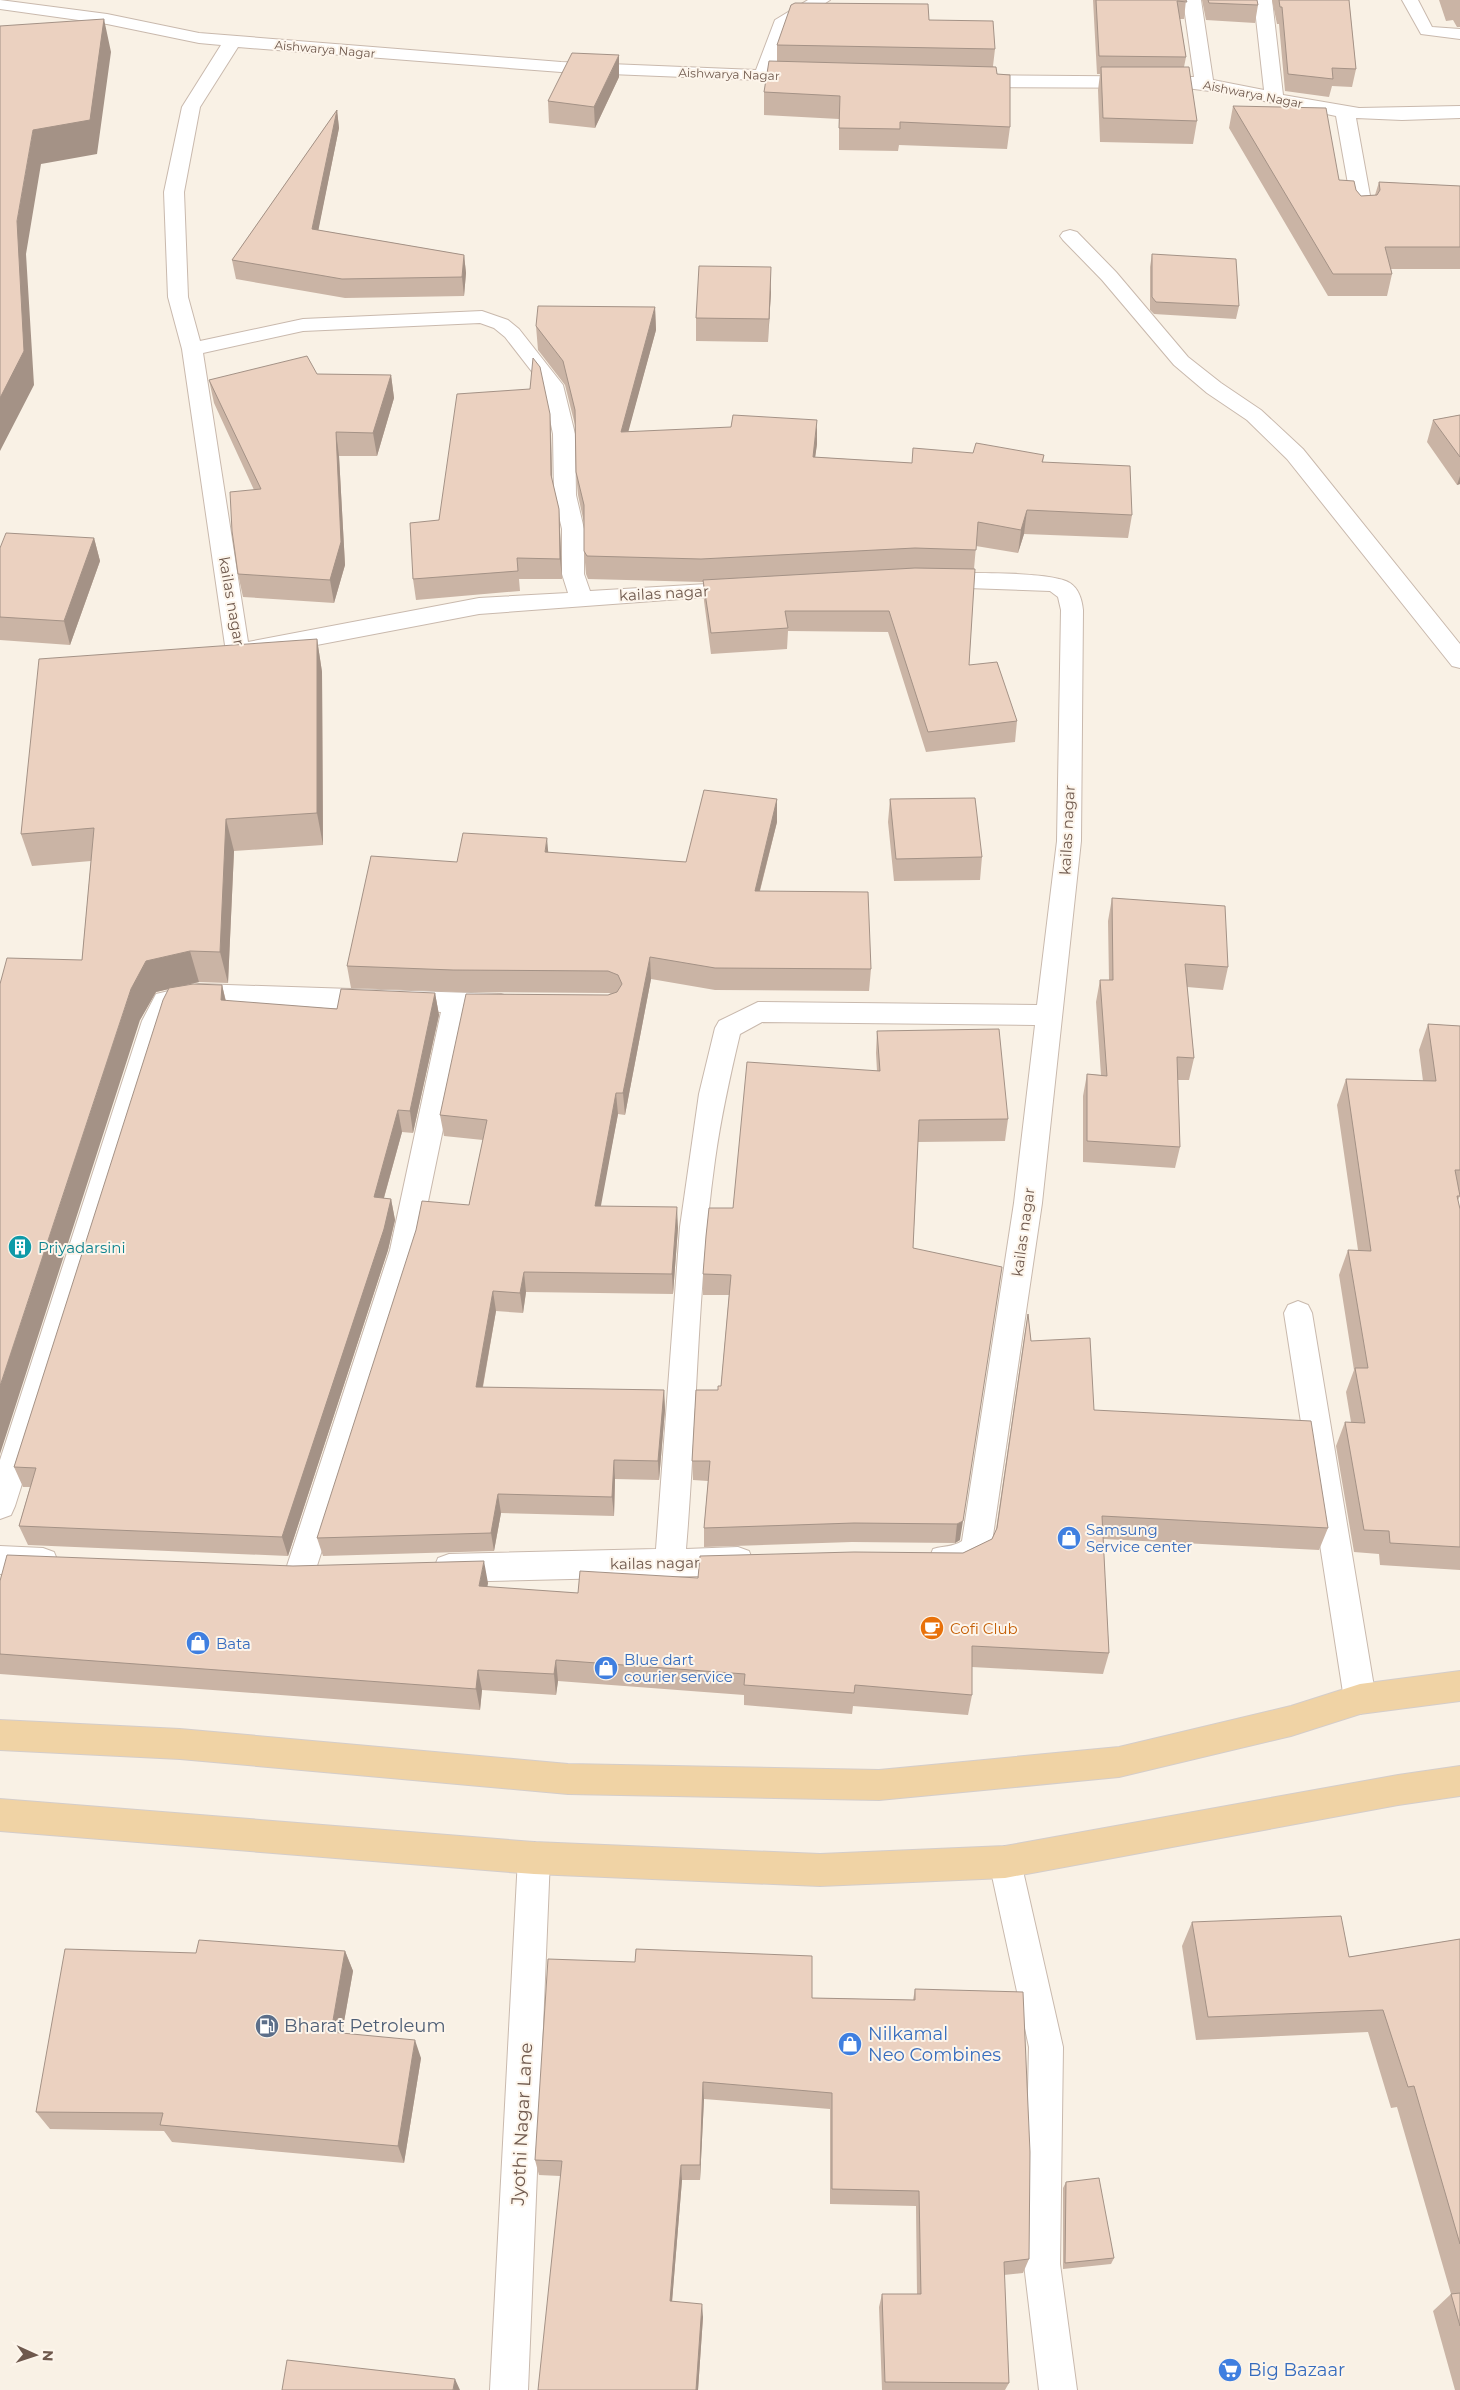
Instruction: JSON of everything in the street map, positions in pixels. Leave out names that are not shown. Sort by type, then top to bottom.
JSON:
[{"type":"main road","points":[[0,1735],[180,1744],[568,1779],[879,1785],[1119,1762],[1291,1721],[1360,1699],[1460,1686]]},
{"type":"main road","points":[[0,1815],[534,1858],[820,1870],[1005,1862],[1398,1790],[1460,1781]]},
{"type":"street","points":[[764,76],[781,24],[821,0]]},
{"type":"street","points":[[1192,0],[1204,84]]},
{"type":"street","points":[[1264,0],[1274,98]]},
{"type":"street","name":"Aishwarya Nagar","points":[[0,4],[107,19],[199,38],[232,41],[560,67],[820,78]]},
{"type":"street","name":"kailas nagar","points":[[232,41],[191,107],[174,192],[178,297],[192,349],[238,652],[479,606],[765,587]]},
{"type":"street","name":"Aishwarya Nagar","points":[[959,81],[1204,84],[1344,112],[1384,115],[1460,112]]},
{"type":"street","points":[[1344,112],[1363,212]]},
{"type":"street","points":[[1070,236],[1109,276],[1181,361],[1214,388],[1254,414],[1295,454],[1460,660]]},
{"type":"street","points":[[192,349],[303,325],[482,317],[501,324],[512,333],[553,385],[564,434],[565,495],[573,528],[572,574],[581,598]]},
{"type":"street","name":"kailas nagar","points":[[913,580],[1034,582],[1061,587],[1070,594],[1072,610],[1069,841],[1028,1203],[981,1504],[976,1549],[958,1559],[917,1559]]},
{"type":"street","points":[[0,1506],[155,1021],[165,1001],[199,994],[522,1005]]},
{"type":"street","points":[[329,1571],[291,1571],[404,1250],[456,1004]]},
{"type":"street","points":[[670,1563],[679,1470],[688,1268],[715,1078],[728,1028],[758,1012],[1049,1015]]},
{"type":"street","points":[[1298,1313],[1360,1699]]},
{"type":"street","points":[[0,1560],[68,1563]]},
{"type":"street","name":"kailas nagar","points":[[427,1568],[766,1560]]},
{"type":"street","name":"Jyothi Nagar Lane","points":[[509,2390],[534,1858]]},
{"type":"street","points":[[1005,1862],[1046,2047],[1042,2264],[1058,2390]]},
{"type":"lane","points":[[1410,0],[1426,30],[1460,34]]},
{"type":"building","points":[[1096,0],[1186,0],[1187,2],[1177,1],[1186,57],[1099,56]]},
{"type":"building","points":[[1208,0],[1257,0],[1258,5],[1209,3]]},
{"type":"building","points":[[1279,0],[1349,0],[1356,69],[1332,68],[1333,79],[1288,74],[1282,7],[1280,7]]},
{"type":"building","points":[[795,3],[928,4],[929,20],[993,21],[995,49],[777,45],[791,5]]},
{"type":"building","points":[[104,19],[90,120],[33,130],[17,221],[24,351],[0,398],[0,26]]},
{"type":"building","points":[[572,53],[619,55],[594,107],[548,101]]},
{"type":"building","points":[[769,61],[996,67],[997,74],[1010,75],[1010,127],[900,122],[900,129],[839,128],[840,96],[764,92]]},
{"type":"building","points":[[1101,67],[1189,67],[1197,121],[1103,118]]},
{"type":"building","points":[[1233,106],[1326,108],[1339,180],[1354,181],[1356,190],[1361,196],[1377,195],[1380,190],[1379,182],[1460,186],[1460,247],[1385,247],[1392,274],[1333,274]]},
{"type":"building","points":[[337,110],[312,229],[464,255],[462,277],[342,279],[232,260]]},
{"type":"building","points":[[1152,254],[1236,259],[1239,306],[1156,302],[1152,297]]},
{"type":"building","points":[[699,266],[771,267],[769,319],[696,318]]},
{"type":"building","points":[[538,306],[655,307],[621,432],[731,427],[733,415],[817,420],[813,457],[912,463],[913,448],[973,453],[976,443],[1044,455],[1042,462],[1130,466],[1132,515],[1027,510],[1021,530],[978,522],[976,550],[915,548],[701,559],[587,556],[584,551],[584,505],[576,472],[575,410],[563,361],[536,326]]},
{"type":"building","points":[[307,356],[317,374],[391,375],[373,433],[336,432],[341,542],[330,580],[238,574],[232,531],[230,492],[261,489],[209,380]]},
{"type":"building","points":[[533,358],[540,367],[550,414],[551,475],[559,509],[560,559],[517,558],[518,571],[413,579],[410,523],[439,520],[457,394],[530,389]]},
{"type":"building","points":[[1460,415],[1460,457],[1433,420]]},
{"type":"building","points":[[6,533],[94,538],[64,621],[0,617],[0,548]]},
{"type":"building","points":[[915,568],[975,569],[969,665],[997,662],[1017,721],[928,732],[889,611],[785,611],[788,628],[711,633],[703,580]]},
{"type":"building","points":[[317,639],[317,813],[226,819],[220,952],[190,951],[146,961],[131,989],[0,1386],[0,984],[7,958],[82,960],[94,828],[21,834],[39,659]]},
{"type":"building","points":[[704,790],[777,799],[755,891],[868,892],[871,969],[715,968],[650,957],[623,1093],[616,1093],[595,1206],[677,1207],[672,1274],[524,1272],[520,1293],[493,1291],[476,1387],[664,1390],[658,1461],[614,1460],[612,1497],[498,1494],[491,1533],[317,1538],[416,1230],[422,1201],[469,1205],[487,1120],[440,1115],[466,994],[608,995],[617,992],[622,984],[618,975],[608,971],[453,970],[347,966],[371,856],[457,862],[463,833],[547,838],[545,852],[686,862]]},
{"type":"building","points":[[975,798],[982,857],[896,859],[890,799]]},
{"type":"building","points":[[1112,898],[1225,906],[1228,967],[1185,964],[1194,1058],[1177,1057],[1180,1147],[1087,1141],[1087,1074],[1107,1076],[1100,980],[1113,980]]},
{"type":"building","points":[[193,984],[222,985],[221,1000],[337,1009],[341,989],[435,993],[410,1111],[398,1110],[374,1197],[391,1199],[384,1229],[282,1537],[19,1526],[36,1468],[14,1467],[163,1000],[169,988]]},
{"type":"building","points":[[1428,1024],[1460,1026],[1460,1170],[1455,1170],[1460,1196],[1457,1196],[1460,1209],[1460,1547],[1390,1543],[1389,1531],[1364,1530],[1345,1422],[1365,1423],[1355,1368],[1368,1368],[1348,1250],[1371,1251],[1346,1079],[1436,1081]]},
{"type":"building","points":[[999,1029],[1008,1119],[919,1120],[913,1248],[1002,1267],[963,1521],[957,1524],[854,1523],[704,1528],[710,1461],[692,1461],[696,1390],[718,1390],[718,1386],[721,1386],[731,1275],[703,1274],[706,1236],[709,1208],[733,1208],[747,1062],[880,1071],[877,1031]]},
{"type":"building","points":[[1028,1314],[1031,1341],[1090,1338],[1094,1410],[1311,1421],[1328,1528],[1102,1516],[1109,1653],[972,1646],[972,1695],[855,1685],[854,1693],[744,1685],[745,1674],[556,1660],[554,1674],[478,1670],[476,1689],[0,1654],[0,1581],[7,1555],[293,1566],[484,1561],[479,1586],[578,1593],[580,1571],[698,1578],[700,1556],[854,1552],[963,1553],[992,1539],[997,1528]]},
{"type":"building","points":[[1341,1916],[1349,1957],[1460,1939],[1460,2244],[1414,2086],[1408,2087],[1383,2010],[1208,2017],[1192,1922]]},
{"type":"building","points":[[199,1940],[345,1951],[331,2032],[415,2040],[398,2146],[160,2125],[163,2113],[36,2112],[65,1949],[196,1953]]},
{"type":"building","points":[[636,1949],[812,1956],[812,1998],[915,2000],[915,1989],[1023,1992],[1030,2152],[1029,2259],[1004,2262],[1009,2383],[885,2382],[882,2294],[921,2294],[919,2191],[832,2189],[832,2093],[703,2082],[700,2165],[681,2165],[670,2301],[702,2304],[696,2390],[538,2390],[562,2161],[535,2160],[548,1959],[635,1962]]},
{"type":"building","points":[[1099,2178],[1114,2258],[1065,2263],[1066,2182]]},
{"type":"building","points":[[1460,2293],[1460,2326],[1451,2294]]},
{"type":"building","points":[[287,2360],[455,2379],[453,2390],[282,2390]]},
{"type":"place","name":"Priyadarsini","points":[[20,1247]]},
{"type":"place","name":"Samsung Service center","points":[[1069,1538]]},
{"type":"place","name":"Cofi Club","points":[[932,1628]]},
{"type":"place","name":"Bata","points":[[198,1643]]},
{"type":"place","name":"Blue dart courier service","points":[[606,1668]]},
{"type":"place","name":"Bharat Petroleum","points":[[267,2026]]},
{"type":"place","name":"Nilkamal Neo Combines","points":[[850,2044]]},
{"type":"place","name":"Big Bazaar","points":[[1230,2370]]}]
